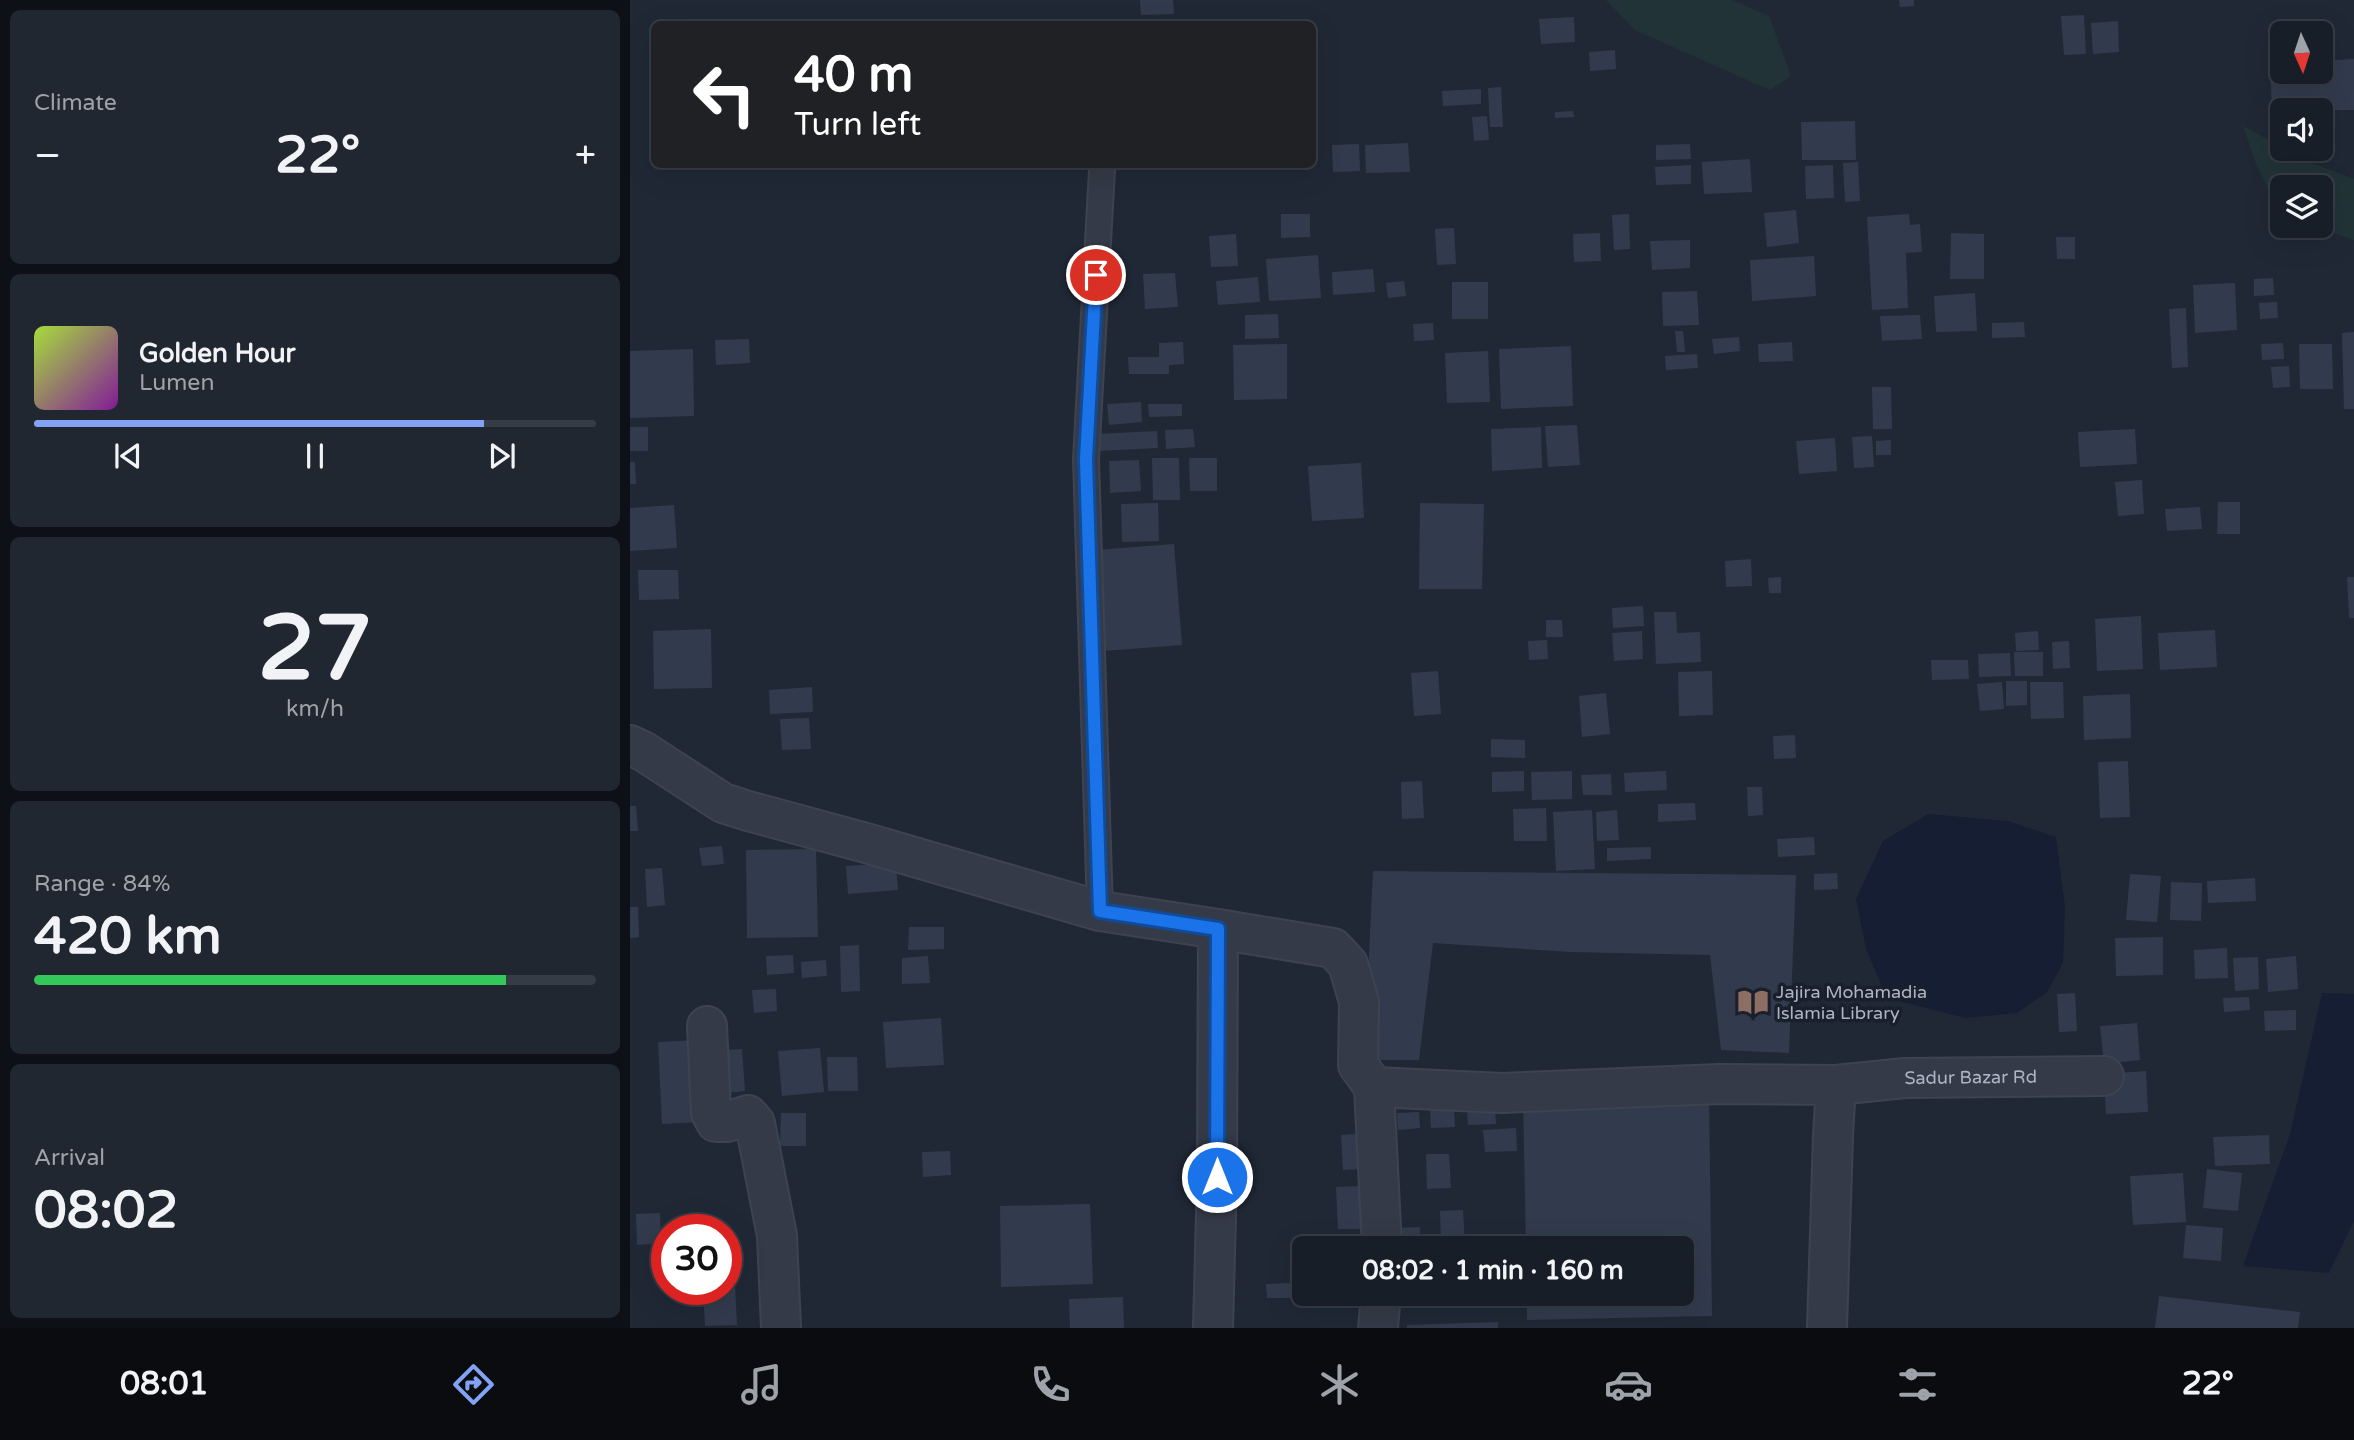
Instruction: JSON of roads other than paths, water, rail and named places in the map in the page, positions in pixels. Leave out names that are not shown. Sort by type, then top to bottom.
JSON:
[{"type":"street","points":[[630,745],[723,803],[1100,911],[1333,948],[1348,964],[1359,1002],[1358,1065],[1374,1087],[1381,1236]]},
{"type":"street","points":[[1213,1328],[1217,1177],[1218,929]]},
{"type":"street","points":[[707,1026],[711,1113],[716,1122],[727,1122],[748,1115],[755,1123],[777,1236],[781,1328]]},
{"type":"street","name":"Sadur Bazar Rd","points":[[1374,1087],[1502,1093],[1720,1084],[1836,1085],[1905,1078],[2104,1076]]},
{"type":"street","points":[[1827,1328],[1836,1085]]},
{"type":"street","points":[[1378,1328],[1380,1306]]},
{"type":"lane","points":[[1100,911],[1086,459],[1102,170]]},
{"type":"water","points":[[1928,814],[2008,821],[2056,837],[2065,907],[2063,963],[2047,992],[2017,1013],[1965,1018],[1887,998],[1866,949],[1856,899],[1883,841]]},
{"type":"water","points":[[2322,993],[2354,994],[2354,1221],[2329,1273],[2243,1266],[2290,1134]]},
{"type":"place","name":"Jajira Mohamadia Islamia Library","points":[[1753,1002]]}]
